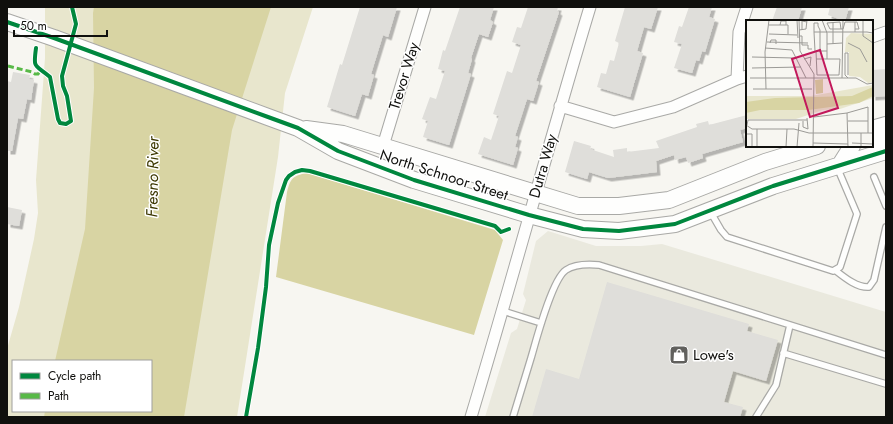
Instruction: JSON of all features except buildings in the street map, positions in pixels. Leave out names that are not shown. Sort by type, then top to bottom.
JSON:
[{"type":"street","name":"Trevor Way","points":[[383,146],[424,7]]},
{"type":"street","name":"Dutra Way","points":[[471,417],[503,311],[560,106],[590,7]]},
{"type":"street","points":[[560,106],[614,122],[673,107],[742,77],[739,32],[747,7]]},
{"type":"street","name":"North Schnoor Street","points":[[7,22],[298,128],[343,134],[578,206],[619,206],[669,200],[765,162],[815,147]]},
{"type":"street","points":[[873,37],[886,32]]},
{"type":"street","points":[[873,129],[886,125]]},
{"type":"street","name":"North Schnoor Street","points":[[298,128],[338,151],[408,177],[529,215],[583,229],[619,231],[675,224],[773,186],[886,151]]},
{"type":"street","points":[[873,141],[886,138]]},
{"type":"street","points":[[839,166],[851,147]]},
{"type":"lane","points":[[710,211],[727,237],[833,271],[840,267],[857,214],[839,166]]},
{"type":"lane","points":[[874,176],[886,206]]},
{"type":"lane","points":[[835,270],[843,277],[863,287],[869,287],[874,280],[886,226]]},
{"type":"lane","points":[[513,417],[541,323],[558,280],[565,270],[588,264],[599,265],[886,355]]},
{"type":"lane","points":[[503,311],[541,323]]},
{"type":"lane","points":[[756,417],[776,385],[790,325]]},
{"type":"lane","points":[[783,353],[886,384]]},
{"type":"shaded area","points":[[45,7],[313,7],[285,93],[278,157],[237,417],[7,417],[7,349],[19,307],[34,239],[38,213],[36,180],[45,58]]},
{"type":"shaded area","points":[[548,231],[596,246],[641,246],[662,244],[886,312],[886,417],[485,417],[511,333],[517,329],[526,300],[523,294],[536,241]]},
{"type":"water","name":"Fresno River","points":[[94,7],[271,7],[232,130],[184,417],[44,417],[45,412],[152,412],[152,360],[55,360],[85,229],[94,88]]},
{"type":"water","points":[[307,173],[495,230],[503,240],[474,335],[276,277],[288,187],[293,178]]},
{"type":"marked path","points":[[8,66],[35,74],[38,74],[41,70]]},
{"type":"cycle path","points":[[36,48],[36,66],[50,77],[58,119],[60,123],[66,124],[71,121],[62,76],[76,24],[72,7]]},
{"type":"cycle path","points":[[7,22],[298,128],[338,151],[414,180],[529,215],[583,229],[619,231],[675,224],[773,186],[886,151]]},
{"type":"cycle path","points":[[246,417],[258,348],[266,287],[269,245],[278,203],[286,180],[289,176],[302,170],[310,171],[495,226],[501,232],[509,229]]},
{"type":"place","name":"Lowe's","points":[[679,355]]}]
